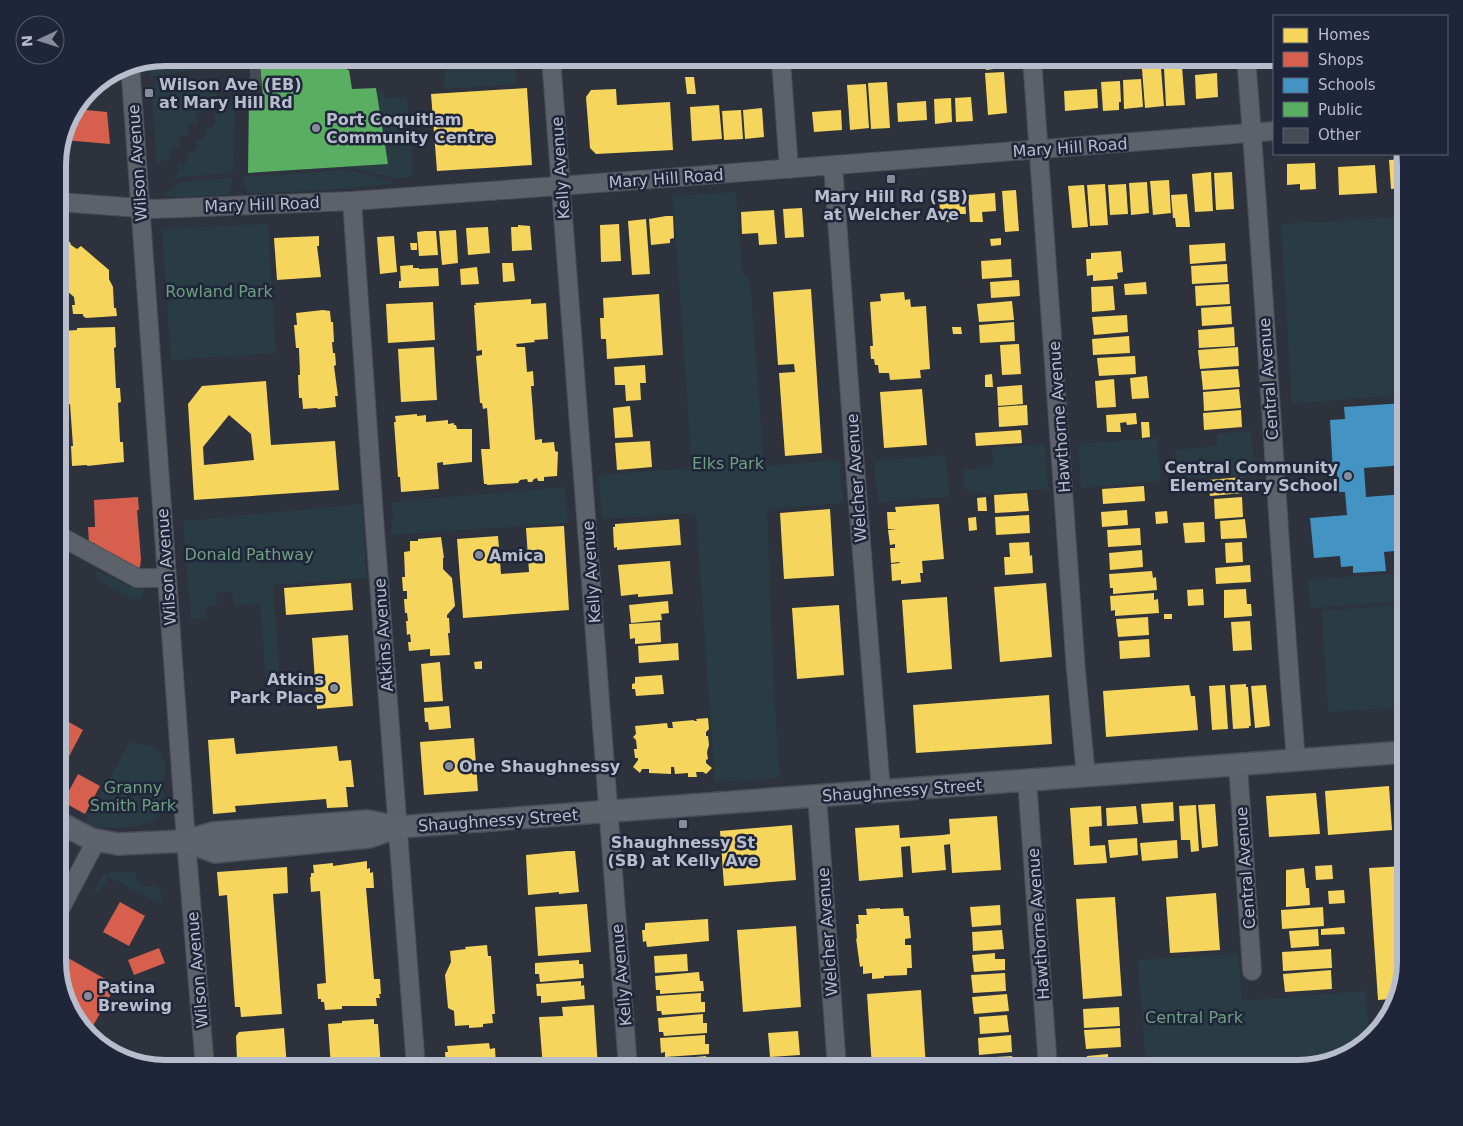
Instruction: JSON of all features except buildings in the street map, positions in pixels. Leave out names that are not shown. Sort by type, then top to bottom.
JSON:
[{"type":"main road","name":"Shaughnessy Street","points":[[66,826],[96,841],[125,844],[186,841],[213,833],[368,821],[398,827],[1397,753]]},
{"type":"street","name":"Kelly Avenue","points":[[552,66],[627,1060]]},
{"type":"street","points":[[780,66],[789,169]]},
{"type":"street","name":"Hawthorne Avenue","points":[[1033,66],[1076,671],[1086,776]]},
{"type":"street","name":"Central Avenue","points":[[1247,66],[1296,760]]},
{"type":"street","name":"Wilson Avenue","points":[[131,73],[186,841],[204,1060]]},
{"type":"street","name":"Mary Hill Road","points":[[66,203],[141,208],[352,200],[789,169],[1273,131]]},
{"type":"street","name":"Welcher Avenue","points":[[832,165],[881,791]]},
{"type":"street","name":"Atkins Avenue","points":[[352,200],[415,1060]]},
{"type":"street","points":[[66,539],[136,578],[167,578]]},
{"type":"street","name":"Central Avenue","points":[[1238,765],[1252,971]]},
{"type":"street","name":"Hawthorne Avenue","points":[[1027,780],[1047,1060]]},
{"type":"street","name":"Welcher Avenue","points":[[817,796],[836,1060]]},
{"type":"street","points":[[66,898],[96,841]]},
{"type":"green space","points":[[166,66],[166,69],[178,66],[194,66],[196,69],[150,77],[149,67]]},
{"type":"green space","points":[[446,66],[515,66],[516,84],[443,89]]},
{"type":"green space","points":[[200,78],[209,79],[223,87],[205,112],[201,110],[195,117],[199,120],[196,124],[192,122],[186,130],[190,133],[187,137],[183,134],[177,141],[181,144],[178,148],[174,146],[168,154],[172,157],[169,161],[165,158],[159,164],[157,163],[151,85]]},
{"type":"green space","points":[[377,91],[384,91],[385,98],[407,97],[413,173],[408,178],[394,178],[348,167],[387,164]]},
{"type":"green space","points":[[230,95],[235,112],[233,173],[174,179],[180,169],[177,167],[180,163],[184,165],[189,157],[186,155],[189,151],[193,153],[199,146],[195,142],[198,139],[202,141],[207,133],[204,130],[207,127],[211,129],[216,121],[213,118]]},
{"type":"green space","points":[[344,170],[398,183],[338,189],[248,194],[242,177]]},
{"type":"green space","points":[[233,178],[229,195],[164,196],[165,192],[173,189],[181,182]]},
{"type":"green space","name":"Elks Park","points":[[736,192],[742,272],[750,280],[764,466],[839,460],[843,503],[767,509],[774,694],[780,778],[715,782],[696,513],[602,519],[599,475],[692,468],[673,196]]},
{"type":"green space","points":[[1397,217],[1397,395],[1292,404],[1281,224]]},
{"type":"green space","name":"Rowland Park","points":[[268,224],[276,353],[171,360],[162,229]]},
{"type":"green space","points":[[1251,431],[1254,474],[1178,479],[1175,450],[1217,446],[1217,434]]},
{"type":"green space","points":[[1157,438],[1161,481],[1081,488],[1078,444]]},
{"type":"green space","points":[[1045,444],[1048,489],[984,494],[965,490],[963,470],[994,467],[992,448]]},
{"type":"green space","points":[[946,455],[949,497],[878,502],[874,461]]},
{"type":"green space","points":[[565,487],[568,523],[390,535],[393,520],[392,502]]},
{"type":"green space","name":"Donald Pathway","points":[[362,504],[367,578],[273,585],[280,679],[266,680],[260,603],[234,605],[232,592],[216,593],[217,606],[206,606],[206,618],[191,619],[183,521]]},
{"type":"green space","points":[[99,571],[127,586],[143,588],[143,597],[134,600],[97,580],[98,577],[95,575]]},
{"type":"green space","points":[[1397,574],[1397,602],[1310,608],[1308,580]]},
{"type":"green space","points":[[1397,606],[1397,708],[1328,712],[1322,611]]},
{"type":"green space","name":"Granny Smith Park","points":[[130,742],[147,745],[162,754],[165,764],[163,811],[158,818],[139,825],[114,828],[83,826]]},
{"type":"green space","points":[[111,872],[135,872],[137,881],[147,886],[156,886],[161,894],[163,905],[109,877],[102,889],[97,892],[94,890],[104,873],[109,875]]},
{"type":"green space","name":"Central Park","points":[[1238,954],[1242,1001],[1365,991],[1369,1030],[1341,1050],[1310,1059],[1145,1060],[1138,960]]},
{"type":"place","name":"Wilson Ave (EB) at Mary Hill Rd","points":[[149,93]]},
{"type":"place","name":"Port Coquitlam Community Centre","points":[[316,128]]},
{"type":"place","name":"Mary Hill Rd (SB) at Welcher Ave","points":[[891,179]]},
{"type":"place","name":"Central Community Elementary School","points":[[1348,476]]},
{"type":"place","name":"Amica","points":[[479,555]]},
{"type":"place","name":"Atkins Park Place","points":[[334,688]]},
{"type":"place","name":"One Shaughnessy","points":[[449,766]]},
{"type":"place","name":"Shaughnessy St (SB) at Kelly Ave","points":[[683,824]]},
{"type":"place","name":"Patina Brewing","points":[[88,996]]}]
